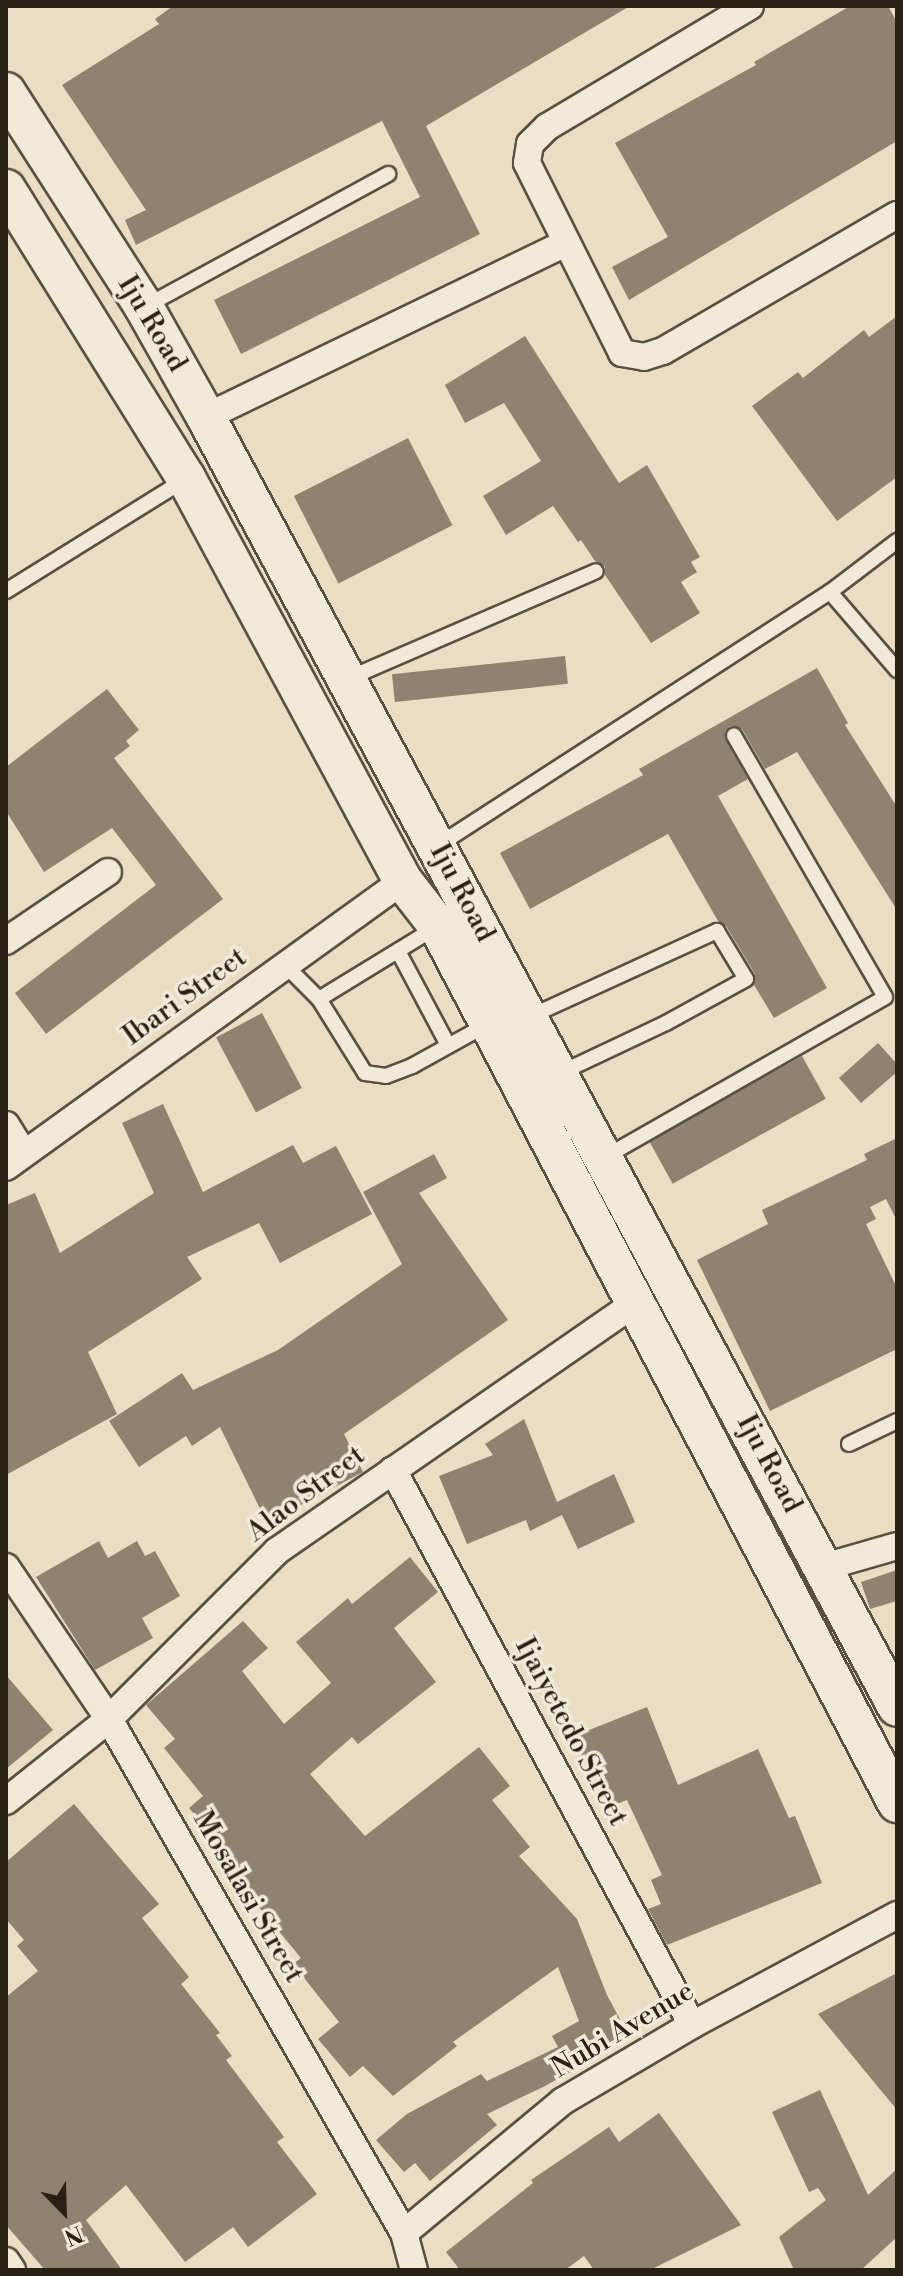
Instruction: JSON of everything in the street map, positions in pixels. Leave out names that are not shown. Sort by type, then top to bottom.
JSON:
[{"type":"main road","name":"Iju Road","points":[[6,92],[144,307],[206,417],[897,1707]]},
{"type":"main road","name":"Iju Road","points":[[6,189],[186,478],[403,881],[438,926],[897,1803]]},
{"type":"street","points":[[750,6],[547,127],[530,144],[527,163],[564,244],[622,353],[644,357],[663,351],[897,215]]},
{"type":"street","points":[[206,417],[564,244]]},
{"type":"street","points":[[6,941],[108,872]]},
{"type":"street","name":"Ibari Street","points":[[15,1159],[403,881]]},
{"type":"street","points":[[6,1125],[15,1159]]},
{"type":"street","name":"Alao Street","points":[[6,1801],[109,1719],[277,1551],[635,1303]]},
{"type":"street","name":"Ijaiyetedo Street","points":[[393,1470],[692,2025]]},
{"type":"street","points":[[824,1567],[897,1546]]},
{"type":"street","name":"Mosalasi Street","points":[[6,1567],[109,1719],[404,2233],[414,2270]]},
{"type":"street","name":"Nubi Avenue","points":[[404,2233],[563,2101],[692,2025],[897,1915]]},
{"type":"street","points":[[6,2261],[12,2270]]},
{"type":"lane","points":[[144,307],[388,174]]},
{"type":"lane","points":[[6,591],[186,478]]},
{"type":"lane","points":[[437,846],[830,592],[897,541]]},
{"type":"lane","points":[[347,679],[596,571]]},
{"type":"lane","points":[[830,592],[897,670]]},
{"type":"lane","points":[[604,1157],[885,997],[734,735]]},
{"type":"lane","points":[[319,999],[438,926]]},
{"type":"lane","points":[[529,1017],[717,931],[746,979],[666,1023],[559,1073]]},
{"type":"lane","points":[[398,951],[448,1045]]},
{"type":"lane","points":[[285,965],[319,999],[365,1073],[386,1076],[488,1024]]},
{"type":"lane","points":[[849,1444],[897,1421]]},
{"type":"building","points":[[173,6],[630,6],[426,126],[480,234],[241,354],[214,300],[420,197],[382,121],[136,245],[125,220],[146,210],[62,85],[159,24],[155,19]]},
{"type":"building","points":[[850,6],[888,6],[897,22],[897,141],[629,300],[612,267],[668,237],[615,143],[756,65],[754,62]]},
{"type":"building","points":[[897,316],[897,477],[837,521],[752,406],[798,372],[803,378],[864,330],[869,337]]},
{"type":"building","points":[[525,336],[619,483],[647,465],[700,557],[691,562],[697,572],[681,582],[700,613],[651,643],[605,575],[605,566],[595,561],[581,540],[578,542],[553,506],[506,535],[483,496],[541,461],[504,403],[465,423],[445,385]]},
{"type":"building","points":[[408,438],[452,525],[338,583],[294,496]]},
{"type":"building","points":[[565,656],[568,684],[395,702],[392,674]]},
{"type":"building","points":[[817,668],[848,723],[845,725],[897,807],[897,910],[797,752],[765,769],[742,729],[730,726],[725,731],[725,739],[748,779],[718,796],[827,988],[774,1018],[754,985],[755,974],[726,926],[718,921],[668,834],[530,909],[500,853],[643,775],[639,769]]},
{"type":"building","points":[[107,689],[139,730],[126,741],[130,746],[114,758],[223,899],[46,1034],[15,993],[156,885],[112,828],[44,872],[6,811],[6,767]]},
{"type":"building","points":[[262,1013],[302,1088],[256,1112],[216,1037]]},
{"type":"building","points":[[878,1043],[897,1064],[897,1072],[861,1103],[839,1078]]},
{"type":"building","points":[[802,1056],[826,1099],[673,1184],[649,1141]]},
{"type":"building","points":[[163,1104],[203,1192],[293,1145],[303,1163],[336,1146],[372,1214],[280,1263],[259,1223],[187,1257],[202,1279],[88,1352],[117,1414],[6,1475],[6,1205],[35,1193],[60,1253],[154,1193],[122,1123]]},
{"type":"building","points":[[897,1138],[897,1221],[886,1199],[870,1207],[876,1219],[866,1224],[897,1288],[897,1349],[770,1411],[697,1260],[768,1224],[762,1210],[867,1160],[864,1154]]},
{"type":"building","points":[[434,1154],[447,1178],[419,1193],[508,1320],[344,1434],[363,1472],[267,1523],[220,1427],[192,1446],[186,1436],[139,1467],[109,1421],[182,1373],[193,1390],[278,1350],[402,1264],[363,1192]]},
{"type":"building","points":[[524,1419],[557,1502],[614,1474],[635,1522],[578,1549],[562,1515],[530,1531],[526,1520],[467,1544],[439,1476],[493,1455],[485,1444]]},
{"type":"building","points":[[99,1541],[108,1558],[137,1541],[145,1556],[155,1551],[180,1596],[142,1618],[153,1638],[95,1670],[36,1577]]},
{"type":"building","points":[[410,1557],[438,1592],[394,1628],[436,1682],[358,1744],[352,1737],[310,1774],[365,1836],[479,1747],[510,1786],[492,1800],[530,1847],[519,1856],[577,1919],[607,1995],[630,2038],[545,2086],[487,2114],[497,2125],[430,2181],[415,2163],[404,2172],[376,2140],[407,2114],[481,2074],[487,2081],[558,2047],[552,2036],[579,2021],[558,1967],[453,2042],[457,2046],[393,2096],[363,2066],[350,2077],[318,2039],[339,2022],[293,1964],[301,1958],[234,1877],[237,1874],[228,1864],[234,1859],[189,1808],[203,1796],[164,1748],[175,1739],[146,1705],[243,1621],[268,1648],[242,1671],[284,1724],[331,1683],[296,1642],[348,1598],[352,1604]]},
{"type":"building","points":[[897,1570],[897,1601],[870,1609],[861,1582]]},
{"type":"building","points":[[6,1675],[53,1730],[6,1769]]},
{"type":"building","points":[[647,1707],[678,1785],[758,1749],[789,1818],[795,1816],[822,1883],[667,1945],[648,1909],[661,1904],[651,1880],[662,1875],[627,1800],[604,1809],[574,1736]]},
{"type":"building","points":[[74,1804],[159,1904],[142,1918],[189,1977],[181,1984],[220,2033],[216,2035],[232,2056],[226,2060],[284,2137],[277,2142],[317,2194],[248,2247],[233,2227],[185,2262],[126,2185],[86,2220],[122,2270],[45,2270],[6,2225],[6,1997],[38,1971],[17,1946],[24,1940],[6,1919],[6,1862]]},
{"type":"building","points":[[897,1973],[897,2110],[818,2014]]},
{"type":"building","points":[[820,2090],[868,2195],[897,2169],[897,2237],[861,2270],[794,2270],[779,2237],[826,2200],[818,2188],[809,2192],[772,2112]]},
{"type":"building","points":[[659,2113],[741,2225],[650,2270],[594,2270],[584,2256],[565,2270],[460,2270],[446,2252],[533,2183],[531,2180],[609,2127],[619,2142]]}]
